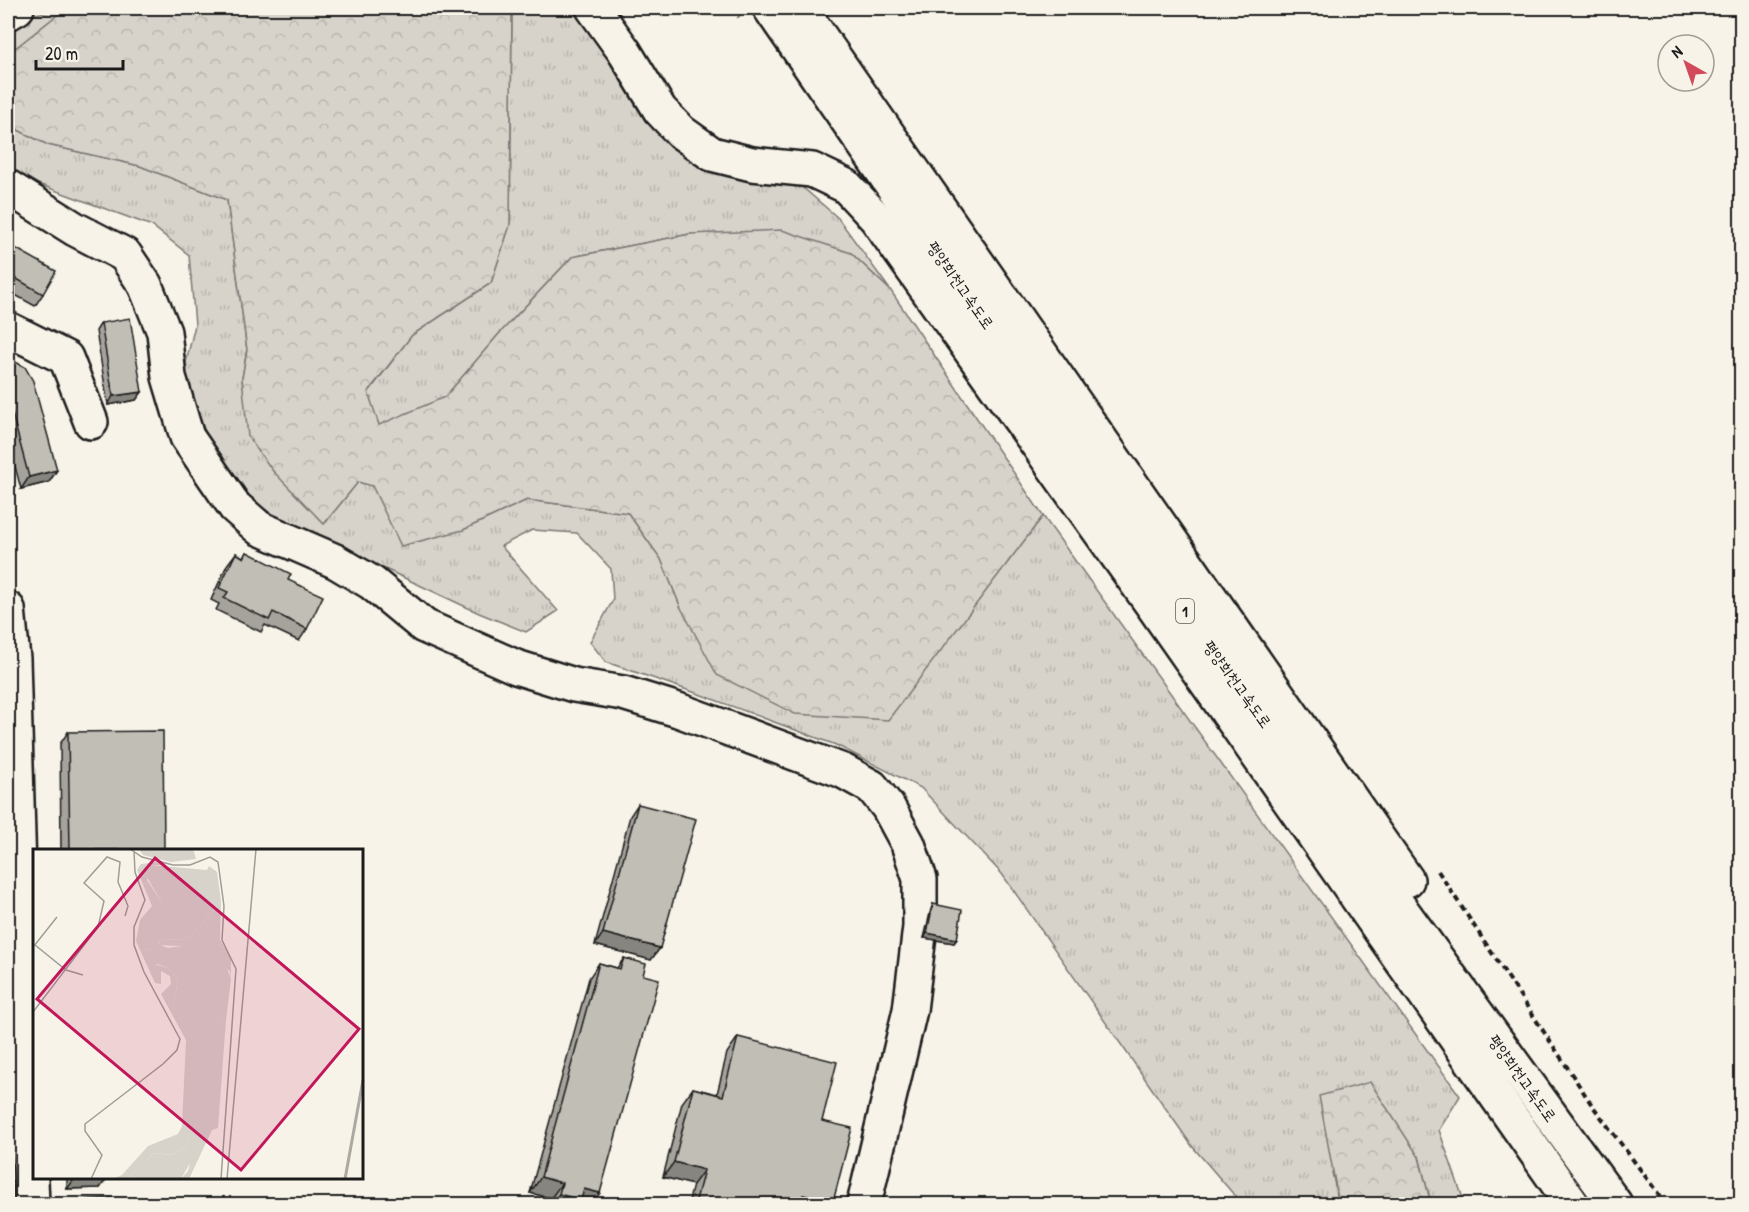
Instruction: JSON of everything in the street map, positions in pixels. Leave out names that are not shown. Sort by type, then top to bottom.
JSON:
[{"type":"main road","points":[[8,13],[17,8]]},
{"type":"main road","points":[[593,8],[624,51],[660,110],[681,132],[712,154],[752,164],[812,170],[846,186],[876,218],[1160,616],[1572,1204]]},
{"type":"main road","name":"평양희천고속도로","points":[[770,8],[1202,635],[1616,1204]]},
{"type":"main road","name":"평양희천고속도로","points":[[800,8],[1522,1045],[1637,1204]]},
{"type":"main road","points":[[8,186],[75,229],[125,255],[145,285],[164,332],[169,378],[187,437],[235,507],[260,528],[335,561],[372,583],[424,627],[516,667],[574,685],[623,693],[678,710],[843,771],[872,787],[888,807],[908,844],[920,879],[920,927],[910,1010],[864,1204]]},
{"type":"main road","points":[[8,329],[66,358],[91,422]]},
{"type":"main road","points":[[8,609],[13,659],[21,941],[32,1204]]},
{"type":"green space","points":[[66,8],[8,54],[8,29],[25,16]]},
{"type":"green space","points":[[66,8],[512,8],[510,225],[491,283],[412,335],[368,392],[379,425],[445,397],[498,335],[572,257],[690,234],[782,230],[851,253],[891,291],[1043,516],[888,720],[795,714],[717,675],[681,608],[661,559],[628,513],[527,500],[463,530],[401,546],[372,486],[358,482],[324,524],[273,471],[248,437],[242,378],[247,350],[227,200],[140,166],[48,145],[8,125],[8,54]]},
{"type":"green space","points":[[512,8],[580,8],[647,109],[762,174],[801,186],[838,218],[891,291],[851,253],[690,234],[572,257],[498,335],[445,397],[379,426],[368,393],[412,335],[491,283],[510,225]]},
{"type":"green space","points":[[8,125],[48,145],[140,166],[227,200],[247,350],[242,378],[325,523],[358,482],[372,486],[463,530],[527,500],[628,513],[661,559],[681,608],[888,719],[1043,516],[1460,1096],[1439,1130],[1465,1204],[1431,1204],[1419,1156],[1332,1172],[1339,1204],[1242,1204],[1192,1146],[1002,874],[921,788],[836,745],[606,662],[590,642],[613,600],[611,569],[577,533],[532,530],[501,546],[558,611],[526,632],[479,613],[383,568],[332,541],[288,526],[251,499],[209,442],[183,375],[195,325],[189,255],[152,226],[8,173]]},
{"type":"green space","points":[[1370,1082],[1419,1157],[1431,1204],[1339,1204],[1319,1096]]},
{"type":"building","points":[[8,244],[56,271],[43,294],[8,274]]},
{"type":"building","points":[[130,318],[142,392],[113,396],[101,323]]},
{"type":"building","points":[[8,358],[25,367],[33,381],[57,470],[29,477],[8,400]]},
{"type":"building","points":[[247,552],[291,574],[288,580],[323,596],[307,629],[273,612],[269,620],[224,598],[228,592],[219,588],[236,553],[244,558]]},
{"type":"building","points":[[8,633],[10,633],[10,663],[8,663]]},
{"type":"building","points":[[163,731],[164,849],[70,849],[68,732]]},
{"type":"building","points":[[638,804],[696,819],[660,948],[603,933]]},
{"type":"building","points":[[933,904],[962,910],[957,939],[927,933]]},
{"type":"building","points":[[624,958],[646,964],[643,975],[659,979],[600,1193],[584,1189],[581,1200],[559,1194],[562,1183],[541,1177],[599,963],[620,969]]},
{"type":"building","points":[[738,1037],[837,1062],[822,1121],[852,1128],[833,1202],[803,1195],[800,1204],[695,1204],[704,1170],[674,1162],[693,1088],[723,1096]]},
{"type":"building","points":[[112,1198],[112,1204],[79,1204],[79,1200]]}]
